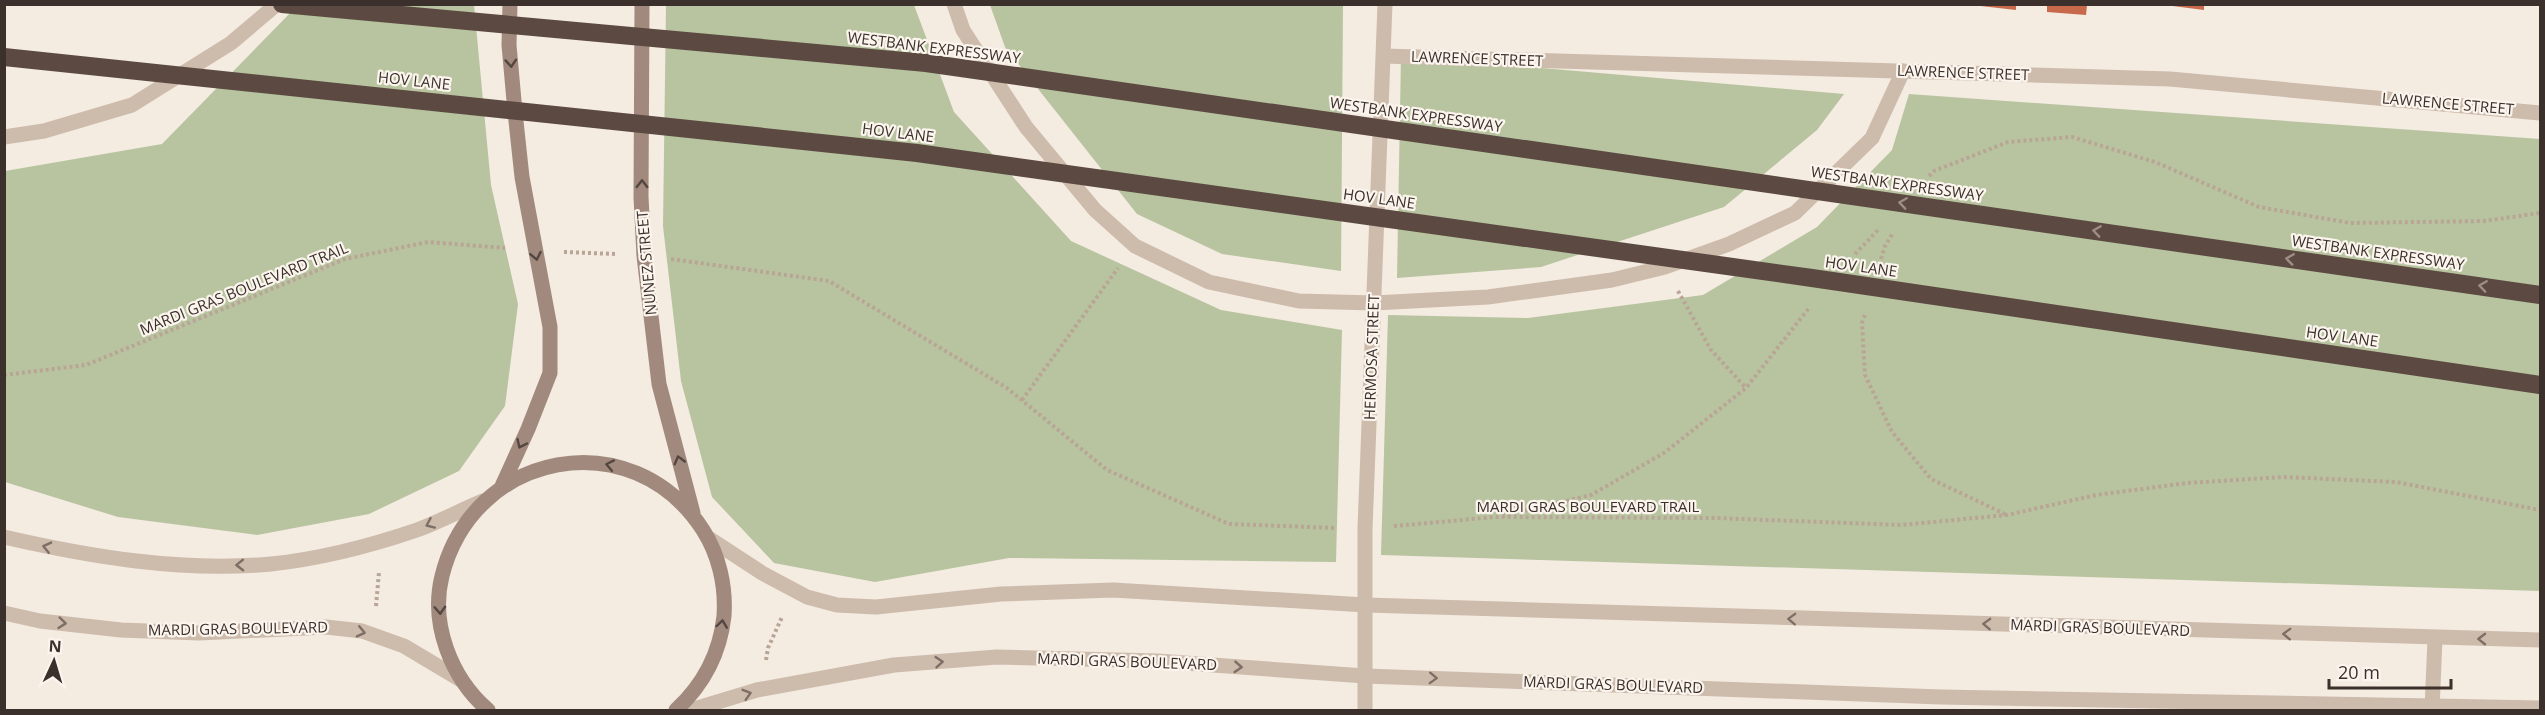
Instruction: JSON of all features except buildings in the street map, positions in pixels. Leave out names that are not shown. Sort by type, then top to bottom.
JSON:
[{"type":"highway","name":"WESTBANK EXPRESSWAY","points":[[282,4],[926,63],[2541,295]]},
{"type":"highway","name":"HOV LANE","points":[[4,57],[918,153],[1812,278],[2541,385]]},
{"type":"main road","points":[[502,486],[550,373],[550,327],[522,177],[510,45],[510,4]]},
{"type":"main road","name":"NUNEZ STREET","points":[[642,4],[641,197],[644,256],[659,384],[694,516]]},
{"type":"main road","points":[[481,707],[461,680],[449,657],[442,631],[439,606],[440,582],[446,559],[455,538],[483,501],[502,486],[522,475],[544,467],[567,463],[603,464],[637,473],[659,484],[694,516],[717,558],[723,581],[722,629],[715,655],[704,678],[676,711]]},
{"type":"street","points":[[4,137],[44,130],[132,105],[231,43],[277,4]]},
{"type":"street","points":[[954,4],[963,30],[1026,127],[1095,210],[1135,246],[1209,282],[1299,301],[1374,303],[1500,295],[1612,280],[1665,267],[1729,244],[1795,213],[1872,138],[1903,71]]},
{"type":"street","name":"HERMOSA STREET","points":[[1365,711],[1365,529],[1385,4]]},
{"type":"street","name":"LAWRENCE STREET","points":[[1384,56],[2170,79],[2541,113]]},
{"type":"street","points":[[4,537],[53,549],[127,561],[207,565],[271,564],[345,551],[418,530],[483,501]]},
{"type":"street","name":"MARDI GRAS BOULEVARD","points":[[707,537],[762,573],[807,597],[837,605],[876,607],[1001,594],[1113,590],[1366,606],[2541,640]]},
{"type":"street","name":"MARDI GRAS BOULEVARD","points":[[4,613],[40,621],[121,630],[199,633],[326,627],[362,631],[404,646],[461,680]]},
{"type":"street","points":[[2432,708],[2435,638]]},
{"type":"street","name":"MARDI GRAS BOULEVARD","points":[[691,711],[757,690],[894,665],[997,657],[1157,661],[1365,676],[1941,697],[2432,708],[2541,708]]},
{"type":"path","points":[[1928,181],[1934,171]]},
{"type":"path","points":[[1878,268],[1885,246],[1897,228]]},
{"type":"path","name":"MARDI GRAS BOULEVARD TRAIL","points":[[4,375],[86,365],[345,259],[428,242],[644,256],[829,281],[997,382],[1107,470],[1229,524],[1365,529],[1495,517],[1715,518],[1901,525],[2007,515],[2096,495],[2187,483],[2283,477],[2396,482],[2541,510]]},
{"type":"path","points":[[1022,400],[1135,246]]},
{"type":"path","points":[[1665,267],[1711,350],[1746,388]]},
{"type":"path","points":[[1866,312],[1862,323],[1864,375],[1892,432],[1931,479],[2007,515]]},
{"type":"path","points":[[375,613],[379,567]]},
{"type":"path","points":[[765,667],[768,648],[782,616]]},
{"type":"green space","points":[[298,5],[474,5],[491,185],[518,304],[505,406],[459,471],[369,514],[257,535],[118,517],[5,482],[5,171],[162,144]]},
{"type":"green space","points":[[666,5],[914,5],[954,112],[1071,241],[1221,310],[1342,330],[1336,562],[1009,558],[875,582],[774,563],[712,497],[681,381],[663,226]]},
{"type":"green space","points":[[990,5],[1343,5],[1341,271],[1222,254],[1137,214],[1005,47]]},
{"type":"green space","points":[[1401,56],[1844,94],[1817,130],[1724,207],[1541,267],[1397,278]]},
{"type":"green space","points":[[1909,94],[2540,139],[2540,591],[1381,555],[1388,315],[1528,318],[1703,295],[1817,227],[1892,150]]}]
